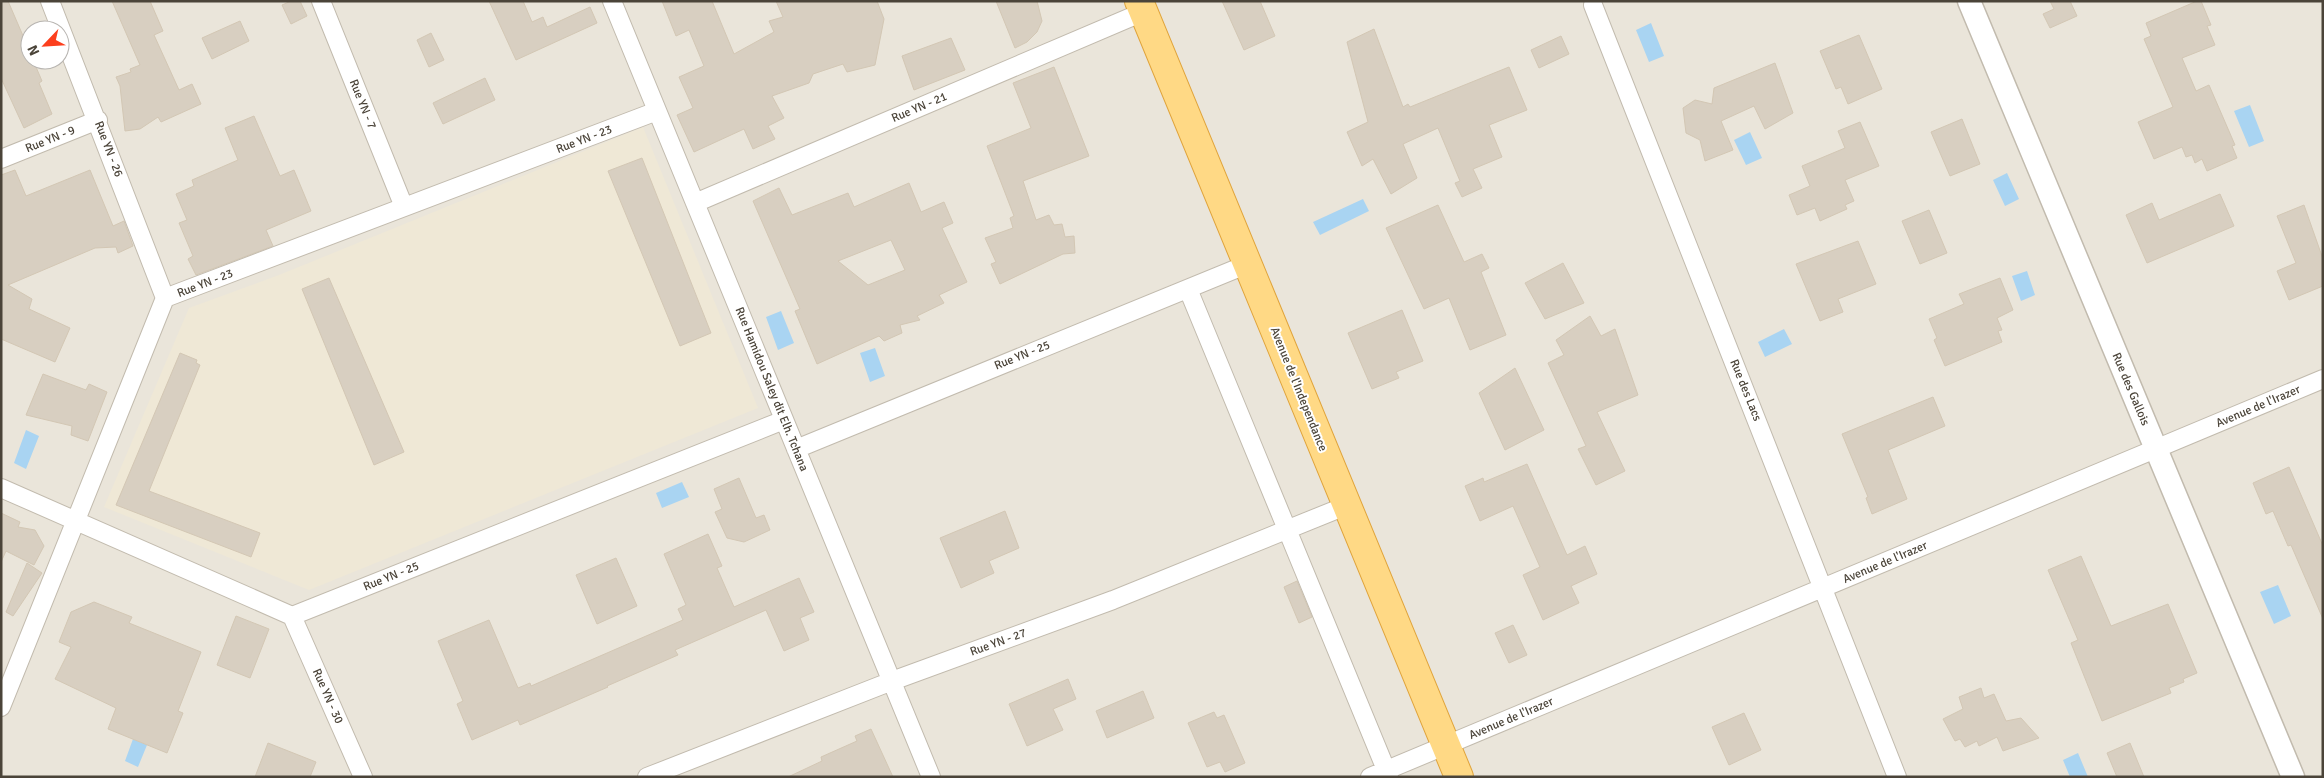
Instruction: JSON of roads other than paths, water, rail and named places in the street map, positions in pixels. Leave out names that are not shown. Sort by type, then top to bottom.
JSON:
[{"type":"highway","name":"Avenue de l'Independance","points":[[1141,6],[1459,777]]},
{"type":"street","name":"Rue YN - 26","points":[[50,1],[98,120],[165,298]]},
{"type":"street","name":"Rue YN - 7","points":[[321,1],[404,207]]},
{"type":"street","name":"Rue Hamidou Saley dit Elh. Tchana","points":[[612,1],[931,777]]},
{"type":"street","name":"Rue des Gallois","points":[[1968,1],[2293,777]]},
{"type":"street","name":"Rue des Lacs","points":[[1593,5],[1897,777]]},
{"type":"street","name":"Rue YN - 21","points":[[695,203],[1141,6]]},
{"type":"street","name":"Rue YN - 23","points":[[1,707],[165,298],[657,111]]},
{"type":"street","name":"Rue YN - 9","points":[[1,159],[98,120]]},
{"type":"street","name":"Rue YN - 25","points":[[796,449],[1248,264]]},
{"type":"street","points":[[1188,289],[1287,529],[1382,774]]},
{"type":"street","name":"Avenue de l'Irazer","points":[[1382,774],[1447,745],[2323,378]]},
{"type":"street","name":"Rue YN - 25","points":[[292,616],[784,420]]},
{"type":"street","points":[[1,488],[292,616]]},
{"type":"street","name":"Rue YN - 27","points":[[647,777],[892,681],[1113,600],[1348,506]]},
{"type":"street","name":"Rue YN - 30","points":[[292,616],[364,777]]},
{"type":"water","points":[[1651,23],[1664,56],[1649,62],[1636,30]]},
{"type":"water","points":[[2250,105],[2264,141],[2249,147],[2234,111]]},
{"type":"water","points":[[1750,132],[1762,158],[1746,165],[1734,140]]},
{"type":"water","points":[[2007,173],[2019,199],[2005,206],[1993,180]]},
{"type":"water","points":[[1363,199],[1369,211],[1320,235],[1313,222]]},
{"type":"water","points":[[2027,271],[2035,295],[2021,301],[2012,276]]},
{"type":"water","points":[[781,311],[794,343],[778,350],[766,317]]},
{"type":"water","points":[[1784,329],[1792,344],[1765,357],[1758,342]]},
{"type":"water","points":[[875,348],[885,376],[870,382],[860,353]]},
{"type":"water","points":[[26,430],[39,436],[26,469],[14,463]]},
{"type":"water","points":[[682,482],[689,497],[662,508],[656,493]]},
{"type":"water","points":[[2278,585],[2291,616],[2274,624],[2260,592]]},
{"type":"water","points":[[133,739],[147,745],[138,767],[125,761]]},
{"type":"water","points":[[2078,753],[2088,777],[2070,777],[2063,760]]}]
